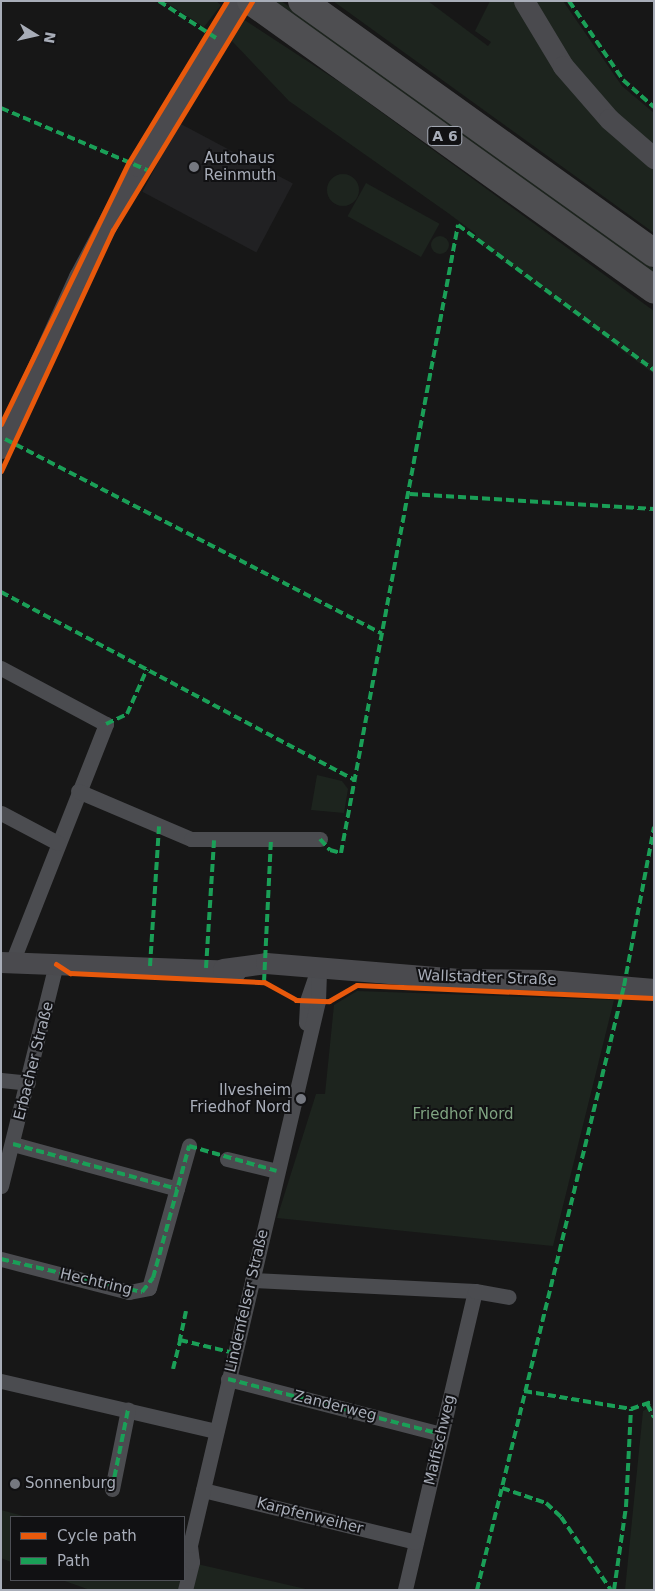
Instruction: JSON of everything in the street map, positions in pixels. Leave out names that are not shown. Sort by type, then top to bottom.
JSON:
[{"type":"highway","name":"A 6","points":[[302,1],[654,253]]},
{"type":"highway","name":"A 6","points":[[245,3],[654,290]]},
{"type":"main road","points":[[524,1],[563,66],[609,119],[654,158]]},
{"type":"main road","points":[[1,448],[106,225],[245,3]]},
{"type":"main road","name":"Wallstadter Straße","points":[[7,962],[223,969],[265,975],[319,970],[654,989]]},
{"type":"street","points":[[1,668],[106,724],[7,962]]},
{"type":"street","points":[[78,791],[191,838],[320,839]]},
{"type":"street","points":[[1,813],[58,843]]},
{"type":"street","name":"Erbacher Straße","points":[[1,1186],[56,964]]},
{"type":"street","name":"Lindenfelser Straße","points":[[185,1590],[216,1431],[306,1042],[307,1001],[319,970]]},
{"type":"street","points":[[1,1080],[28,1083]]},
{"type":"street","points":[[12,1144],[177,1189]]},
{"type":"street","name":"Hechtring","points":[[1,1259],[142,1292],[153,1278],[189,1146]]},
{"type":"street","points":[[227,1159],[277,1170]]},
{"type":"street","points":[[252,1280],[476,1291],[508,1297]]},
{"type":"street","name":"Maifischweg","points":[[406,1590],[476,1291]]},
{"type":"street","name":"Zanderweg","points":[[228,1379],[441,1434]]},
{"type":"street","points":[[1,1381],[216,1431]]},
{"type":"street","points":[[112,1489],[128,1410]]},
{"type":"street","name":"Karpfenweiher","points":[[203,1490],[416,1542]]},
{"type":"shaded area","points":[[179,123],[293,184],[256,252],[142,192]]},
{"type":"green space","points":[[164,1],[216,1],[221,5],[204,27]]},
{"type":"green space","points":[[273,1],[281,1],[322,29],[654,269],[654,274]]},
{"type":"green space","points":[[333,1],[428,1],[488,46],[491,42],[475,31],[490,1],[513,1],[531,31],[654,168],[654,233]]},
{"type":"green space","points":[[530,1],[563,1],[622,86],[654,113],[654,149],[577,74]]},
{"type":"green space","points":[[243,19],[344,85],[654,311],[654,374],[474,239],[476,234],[448,213],[289,101],[231,40]]},
{"type":"green space","points":[[343,174],[349,175],[354,179],[358,184],[358,196],[354,201],[349,205],[343,206],[337,205],[332,201],[328,196],[327,190],[328,184],[332,179],[337,175]]},
{"type":"green space","points":[[366,183],[439,224],[421,257],[348,216]]},
{"type":"green space","points":[[440,236],[446,239],[449,245],[446,251],[440,254],[434,251],[431,245],[434,239]]},
{"type":"green space","points":[[317,775],[342,781],[348,789],[344,813],[311,810]]},
{"type":"green space","name":"Friedhof Nord","points":[[357,991],[614,1000],[553,1246],[277,1218],[316,1094],[325,1094],[334,1005]]},
{"type":"green space","points":[[654,1405],[654,1590],[625,1590],[643,1411]]},
{"type":"green space","points":[[1,1510],[23,1516],[10,1516],[10,1562],[1,1558]]},
{"type":"green space","points":[[185,1561],[310,1590],[90,1590],[65,1581],[185,1581]]},
{"type":"marked path","points":[[159,1],[216,38]]},
{"type":"marked path","points":[[569,1],[623,80],[654,107]]},
{"type":"marked path","points":[[1,108],[147,170]]},
{"type":"marked path","points":[[320,839],[330,850],[341,853],[458,225],[654,370]]},
{"type":"marked path","points":[[5,439],[382,634]]},
{"type":"marked path","points":[[410,494],[654,509]]},
{"type":"marked path","points":[[1,592],[355,780]]},
{"type":"marked path","points":[[106,724],[127,714],[147,669]]},
{"type":"marked path","points":[[150,966],[159,826]]},
{"type":"marked path","points":[[477,1590],[624,986],[654,827]]},
{"type":"marked path","points":[[206,968],[214,840]]},
{"type":"marked path","points":[[264,982],[271,841]]},
{"type":"marked path","points":[[13,1144],[177,1189]]},
{"type":"marked path","points":[[1,1259],[142,1292],[153,1278],[189,1146],[277,1171]]},
{"type":"marked path","points":[[186,1311],[180,1340],[234,1353]]},
{"type":"marked path","points":[[173,1369],[180,1340]]},
{"type":"marked path","points":[[228,1379],[441,1434]]},
{"type":"marked path","points":[[524,1391],[631,1409],[654,1401]]},
{"type":"marked path","points":[[647,1404],[654,1417]]},
{"type":"marked path","points":[[614,1590],[626,1507],[631,1409]]},
{"type":"marked path","points":[[112,1489],[128,1410]]},
{"type":"marked path","points":[[502,1488],[546,1503],[561,1517],[611,1590]]},
{"type":"cycle path","points":[[1,424],[129,162],[227,1]]},
{"type":"cycle path","points":[[1,471],[113,230],[252,1]]},
{"type":"cycle path","points":[[56,964],[70,973],[264,982],[296,1000],[329,1001],[357,985],[654,998]]},
{"type":"place","name":"Autohaus Reinmuth","points":[[194,167]]},
{"type":"place","name":"Ilvesheim Friedhof Nord","points":[[301,1099]]},
{"type":"place","name":"Sonnenburg","points":[[15,1484]]}]
